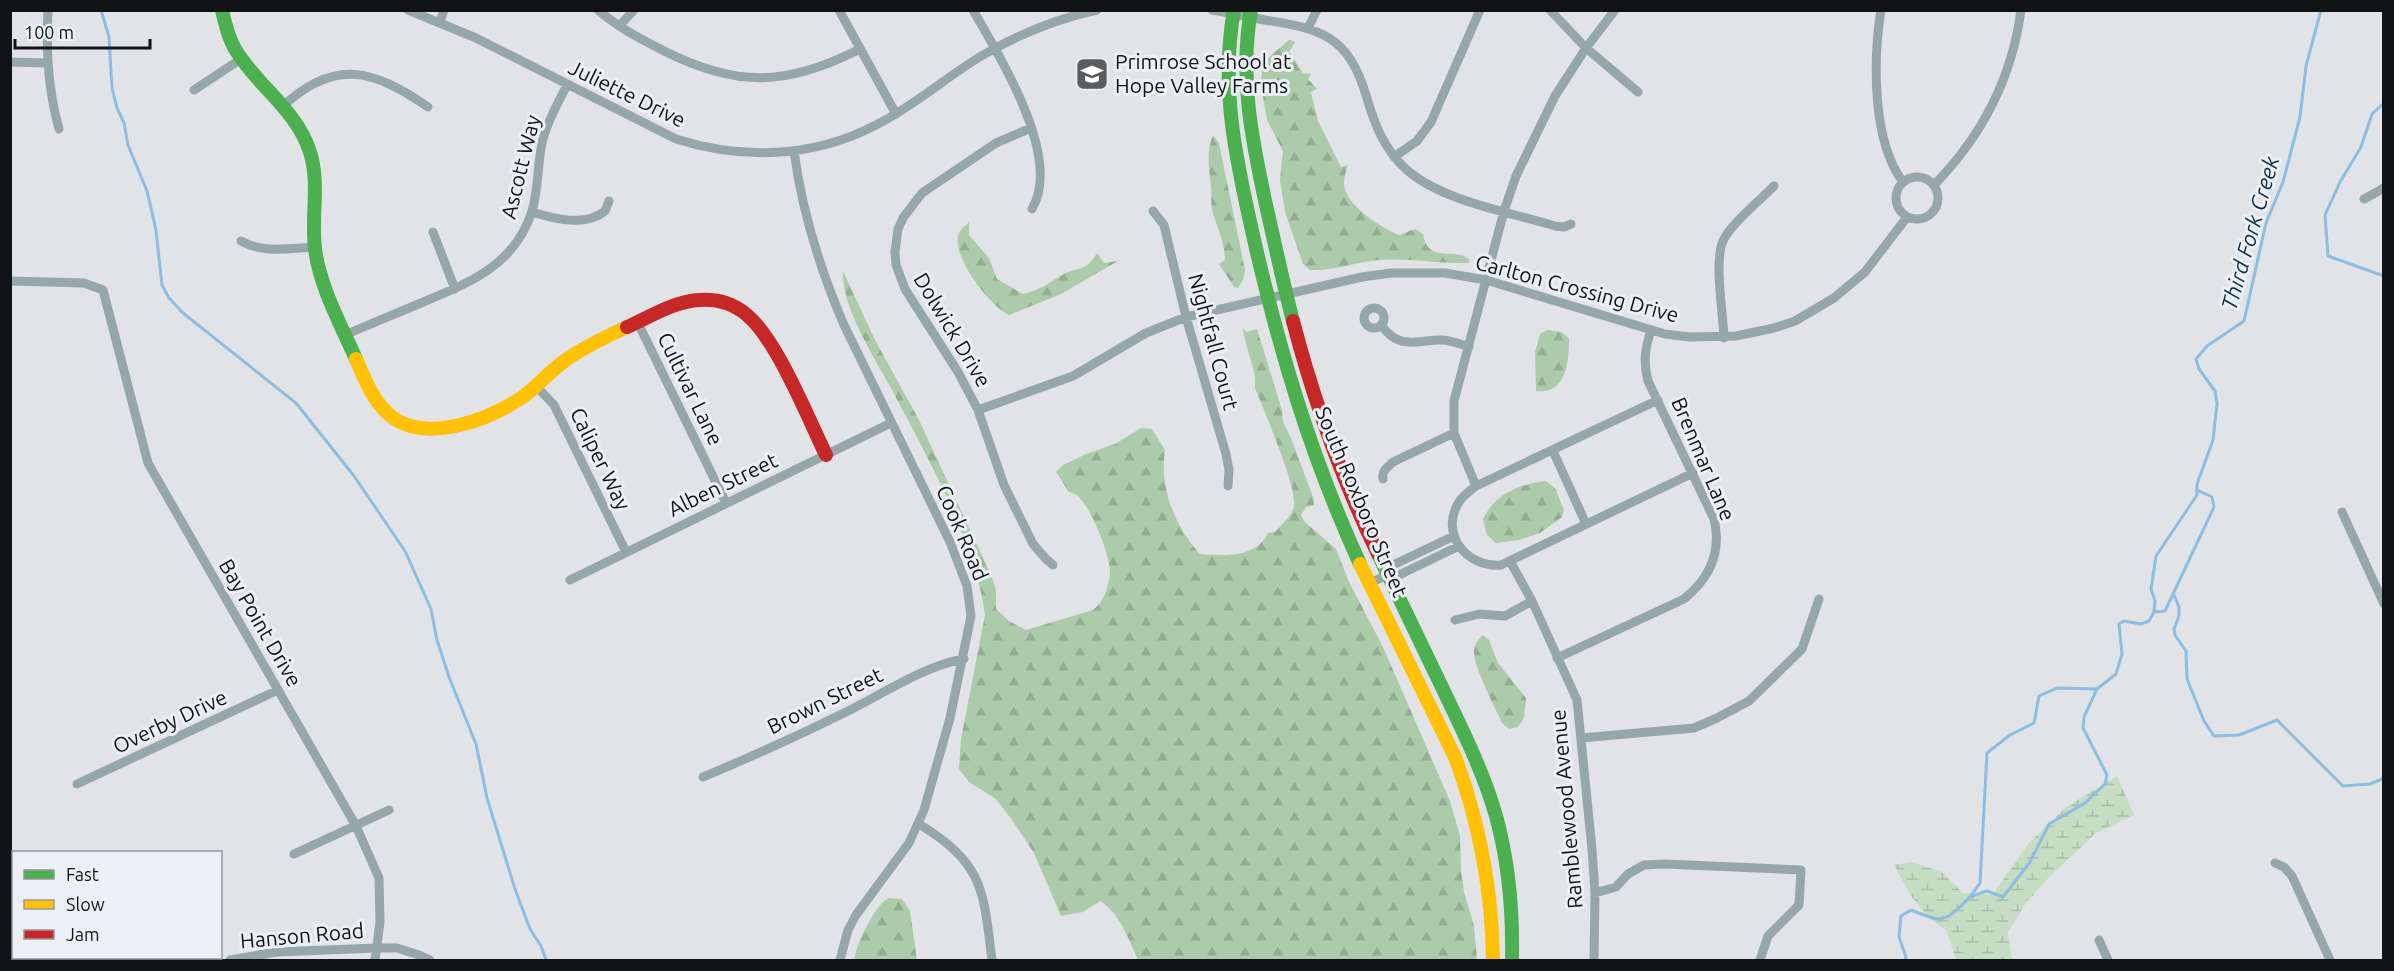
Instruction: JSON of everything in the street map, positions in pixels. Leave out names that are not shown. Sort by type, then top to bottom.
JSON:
[{"type":"street","points":[[48,10],[47,63],[59,129]]},
{"type":"street","points":[[222,10],[228,35],[241,59],[282,106],[303,135],[314,164],[317,194],[316,247],[322,277],[345,335],[378,405],[395,419],[427,430],[441,430],[466,424],[519,400],[568,358],[638,323],[679,303],[693,299],[718,299],[742,310],[753,319],[769,339],[826,454]]},
{"type":"street","name":"Juliette Drive","points":[[408,10],[476,38],[653,130],[699,147],[745,153],[794,151],[852,136],[896,114],[995,49],[1044,25],[1097,10]]},
{"type":"street","points":[[440,22],[444,10]]},
{"type":"street","points":[[598,10],[619,26],[691,64],[730,76],[780,77],[809,72],[860,49]]},
{"type":"street","points":[[619,26],[634,10]]},
{"type":"street","points":[[839,10],[896,114]]},
{"type":"street","points":[[974,10],[1015,86],[1031,128],[1037,150],[1039,188],[1032,209]]},
{"type":"street","points":[[1212,10],[1250,14],[1308,28],[1335,42],[1354,64],[1379,133],[1394,157],[1406,169],[1435,189],[1560,227],[1571,224]]},
{"type":"street","points":[[1308,28],[1317,10]]},
{"type":"street","points":[[1394,157],[1417,141],[1431,122],[1480,10]]},
{"type":"street","points":[[1550,10],[1586,48],[1638,92]]},
{"type":"street","points":[[1476,486],[1454,433],[1454,401],[1504,211],[1516,176],[1556,96],[1586,48],[1615,10]]},
{"type":"street","points":[[1881,10],[1877,62],[1880,124],[1886,149],[1903,182]]},
{"type":"street","points":[[1934,185],[1963,154],[1989,113],[2010,63],[2021,10]]},
{"type":"street","name":"South Roxboro Street","points":[[1234,12],[1228,59],[1229,113],[1233,143],[1288,376],[1308,440],[1337,512],[1455,757],[1468,790],[1487,860],[1494,932],[1493,960]]},
{"type":"street","name":"South Roxboro Street","points":[[1250,14],[1246,70],[1247,101],[1261,181],[1301,353],[1341,473],[1476,757],[1488,790],[1506,858],[1512,902],[1512,960]]},
{"type":"street","points":[[194,90],[241,59]]},
{"type":"street","points":[[10,62],[47,63]]},
{"type":"street","points":[[282,106],[298,92],[312,84],[326,78],[356,74],[370,76],[394,85],[428,107]]},
{"type":"street","name":"Ascott Way","points":[[345,335],[475,280],[502,260],[522,233],[532,212],[543,140],[567,85]]},
{"type":"street","name":"Dolwick Drive","points":[[1031,128],[996,143],[922,193],[903,218],[895,243],[896,266],[905,289],[958,372],[978,410],[1004,485],[1038,551],[1053,565]]},
{"type":"street","name":"Cook Road","points":[[794,151],[802,202],[827,284],[844,325],[950,542],[967,586],[971,616],[964,659],[950,718],[918,824],[905,849],[856,915],[840,960]]},
{"type":"street","points":[[1923,177],[1934,185],[1938,198],[1933,212],[1921,219],[1907,217],[1897,207],[1896,193],[1903,182],[1909,178],[1923,177]]},
{"type":"street","points":[[1724,338],[1720,247],[1727,234],[1774,186]]},
{"type":"street","points":[[2364,199],[2384,188]]},
{"type":"street","points":[[532,212],[566,220],[592,218],[605,211],[609,201]]},
{"type":"street","name":"Nightfall Court","points":[[1153,211],[1164,225],[1186,317],[1226,454],[1229,470],[1228,486]]},
{"type":"street","name":"Carlton Crossing Drive","points":[[978,410],[1073,376],[1146,333],[1186,317],[1391,273],[1445,273],[1486,280],[1651,330],[1689,337],[1724,338],[1774,328],[1805,316],[1834,298],[1865,272],[1907,217]]},
{"type":"street","points":[[433,232],[455,289]]},
{"type":"street","points":[[241,241],[257,248],[268,249],[316,247]]},
{"type":"street","name":"Bay Point Drive","points":[[10,281],[84,283],[103,290],[148,463],[356,826],[379,878],[380,922],[375,960]]},
{"type":"street","name":"Cultivar Lane","points":[[638,323],[726,504]]},
{"type":"street","points":[[1381,325],[1391,336],[1406,343],[1448,340],[1469,347]]},
{"type":"street","name":"Brenmar Lane","points":[[1557,658],[1684,599],[1704,581],[1715,555],[1716,528],[1710,510],[1648,381],[1644,365],[1651,330]]},
{"type":"street","name":"Caliper Way","points":[[536,386],[554,405],[626,552]]},
{"type":"street","points":[[1658,400],[1476,486],[1463,496],[1455,510],[1452,529],[1454,536],[1468,556],[1479,563],[1494,565],[1510,561],[1693,473]]},
{"type":"street","name":"Alben Street","points":[[570,580],[891,423]]},
{"type":"street","points":[[1383,479],[1386,468],[1393,462],[1454,433]]},
{"type":"street","points":[[1553,451],[1586,524]]},
{"type":"street","points":[[2342,512],[2384,604]]},
{"type":"street","points":[[1371,583],[1389,574],[1393,565],[1454,536]]},
{"type":"street","points":[[1389,574],[1397,576],[1459,546]]},
{"type":"street","name":"Ramblewood Avenue","points":[[1510,561],[1532,601],[1577,700],[1595,893],[1595,960]]},
{"type":"street","points":[[1581,738],[1694,728],[1749,701],[1802,648],[1819,599]]},
{"type":"street","points":[[1455,620],[1479,614],[1504,616],[1532,601]]},
{"type":"street","name":"Brown Street","points":[[704,777],[810,729],[928,670],[964,659]]},
{"type":"street","name":"Overby Drive","points":[[77,784],[278,690]]},
{"type":"street","points":[[294,854],[389,810]]},
{"type":"street","points":[[918,824],[954,849],[974,873],[982,890],[992,960]]},
{"type":"street","points":[[2275,863],[2284,867],[2292,876],[2330,960]]},
{"type":"street","points":[[1595,893],[1616,886],[1628,874],[1644,865],[1801,870],[1799,905],[1768,936],[1760,960]]},
{"type":"street","points":[[2099,939],[2108,960]]},
{"type":"street","name":"Hanson Road","points":[[230,960],[277,952],[376,948],[397,948],[430,960]]},
{"type":"green space","points":[[1289,40],[1295,42],[1289,52],[1303,73],[1311,74],[1308,79],[1317,89],[1311,92],[1318,121],[1341,167],[1348,165],[1344,186],[1353,203],[1392,232],[1399,235],[1415,229],[1423,234],[1430,249],[1464,256],[1470,260],[1468,263],[1379,260],[1310,270],[1303,264],[1285,212],[1280,180],[1283,151],[1267,120],[1261,85],[1262,68],[1268,58]]},
{"type":"green space","points":[[1213,135],[1219,143],[1245,270],[1238,288],[1234,287],[1219,264],[1225,260],[1212,207],[1209,148]]},
{"type":"green space","points":[[969,222],[969,235],[989,258],[997,279],[1023,294],[1039,289],[1068,272],[1089,264],[1097,253],[1104,263],[1118,261],[1061,294],[1009,315],[982,291],[960,254],[959,233]]},
{"type":"green space","points":[[843,271],[875,340],[919,420],[990,573],[996,589],[996,609],[1009,621],[1026,630],[1093,610],[1103,598],[1110,573],[1107,555],[1094,520],[1083,501],[1077,495],[1069,492],[1056,472],[1063,465],[1115,444],[1141,428],[1152,429],[1165,450],[1164,478],[1171,506],[1183,532],[1200,554],[1229,555],[1248,551],[1263,541],[1268,533],[1275,532],[1289,517],[1294,506],[1294,496],[1279,448],[1255,388],[1255,376],[1242,328],[1247,332],[1257,329],[1282,410],[1283,422],[1313,497],[1314,505],[1306,507],[1301,515],[1304,521],[1336,549],[1349,582],[1383,647],[1450,801],[1460,836],[1464,892],[1474,926],[1477,960],[1138,960],[1113,912],[1100,901],[1083,912],[1061,916],[1034,853],[1012,820],[996,799],[969,782],[959,769],[961,739],[985,615],[980,587],[947,498],[853,315],[847,300]]},
{"type":"green space","points":[[1547,330],[1561,332],[1569,338],[1567,365],[1560,382],[1554,388],[1536,391],[1535,352],[1540,334]]},
{"type":"green space","points":[[1546,481],[1555,488],[1564,510],[1562,517],[1540,533],[1519,540],[1496,543],[1487,535],[1483,519],[1494,503],[1517,488]]},
{"type":"green space","points":[[1483,635],[1489,640],[1498,663],[1526,698],[1524,718],[1518,727],[1509,729],[1502,723],[1481,676],[1474,651]]},
{"type":"green space","points":[[2117,776],[2134,815],[2096,833],[2049,877],[2026,903],[2008,932],[2012,960],[1956,960],[1947,931],[1930,919],[1911,896],[1894,865],[1911,862],[1942,872],[1963,893],[1992,895],[2029,843],[2066,807]]},
{"type":"green space","points":[[888,898],[902,899],[910,911],[917,960],[854,960],[867,926],[882,903]]},
{"type":"waterway","points":[[101,10],[109,37],[112,88],[124,123],[128,145],[147,191],[156,230],[162,285],[169,298],[183,313],[296,403],[354,476],[405,551],[431,609],[437,640],[449,677],[476,744],[487,798],[515,889],[530,929],[541,946],[546,960]]},
{"type":"waterway","name":"Third Fork Creek","points":[[1972,896],[1987,891],[2003,897],[2030,862],[2049,824],[2085,803],[2105,784],[2107,775],[2083,728],[2084,717],[2097,689],[2116,674],[2122,654],[2119,624],[2124,621],[2141,624],[2149,621],[2154,612],[2155,601],[2151,589],[2156,556],[2197,495],[2197,484],[2213,440],[2217,404],[2215,391],[2199,369],[2196,359],[2207,346],[2244,321],[2266,223],[2283,182],[2300,117],[2306,66],[2321,10]]},
{"type":"waterway","points":[[2384,103],[2372,114],[2361,147],[2340,182],[2325,215],[2328,256],[2384,276]]},
{"type":"waterway","points":[[2154,612],[2165,611],[2214,507],[2212,497],[2197,490]]},
{"type":"waterway","points":[[2174,595],[2179,607],[2179,616],[2174,629],[2175,635],[2186,651],[2187,679],[2204,721],[2214,736],[2239,735],[2277,720],[2343,786],[2370,784],[2384,778]]},
{"type":"waterway","name":"Third Fork Creek","points":[[1905,960],[1899,937],[1901,916],[1911,910],[1938,919],[1944,918],[1962,906],[1980,883],[1987,753],[2010,735],[2034,723],[2039,696],[2057,688],[2097,689]]},
{"type":"traffic: fast","points":[[222,10],[235,49],[254,75],[296,123],[310,152],[315,188],[314,236],[317,262],[331,305],[356,359]]},
{"type":"traffic: fast","points":[[1234,10],[1230,39],[1229,95],[1236,151],[1253,235],[1285,361],[1311,443],[1360,564]]},
{"type":"traffic: fast","points":[[1251,10],[1246,60],[1252,132],[1293,321]]},
{"type":"traffic: fast","points":[[1378,554],[1464,733],[1492,802],[1507,869],[1512,923],[1512,960]]},
{"type":"traffic: slow","points":[[356,359],[375,398],[392,417],[406,425],[422,428],[457,426],[475,421],[507,406],[526,394],[570,357],[627,327]]},
{"type":"traffic: slow","points":[[1360,564],[1455,757],[1464,782],[1483,857],[1490,908],[1493,960]]},
{"type":"traffic: jam","points":[[627,327],[672,306],[690,301],[719,301],[742,311],[769,342],[801,401],[826,455]]},
{"type":"traffic: jam","points":[[1293,321],[1330,440],[1352,497],[1378,554]]},
{"type":"place","name":"Primrose School at Hope Valley Farms","points":[[1092,74]]}]
